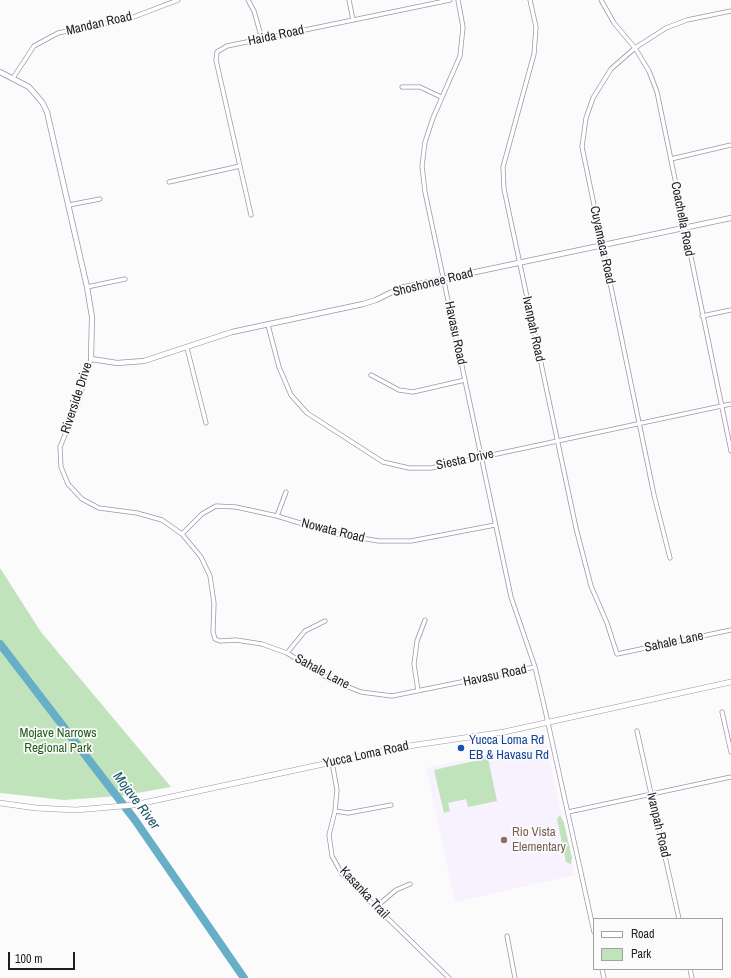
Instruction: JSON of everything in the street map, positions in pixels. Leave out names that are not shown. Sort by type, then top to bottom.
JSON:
[{"type":"main road","name":"Yucca Loma Road","points":[[0,803],[36,808],[70,810],[113,807],[156,800],[422,743],[475,738],[731,682]]},
{"type":"street","name":"Mandan Road","points":[[13,78],[34,46],[58,33],[131,18],[178,0]]},
{"type":"street","points":[[248,0],[254,11],[260,32]]},
{"type":"street","points":[[349,0],[353,20]]},
{"type":"street","name":"Haida Road","points":[[251,215],[216,60],[217,52],[227,46],[450,0]]},
{"type":"street","name":"Havasu Road","points":[[458,0],[464,27],[460,56],[441,97],[425,142],[422,166],[443,278],[511,597],[535,667],[593,927]]},
{"type":"street","name":"Ivanpah Road","points":[[530,0],[536,27],[534,54],[503,167],[504,189],[576,528],[591,586],[607,623],[617,654]]},
{"type":"street","name":"Coachella Road","points":[[601,0],[614,23],[635,48],[649,71],[657,92],[731,451]]},
{"type":"street","name":"Cuyamaca Road","points":[[670,558],[654,496],[582,147],[586,118],[593,98],[611,69],[635,48],[666,28],[687,20],[731,11]]},
{"type":"street","name":"Riverside Drive","points":[[0,72],[25,85],[35,94],[47,112],[69,205],[92,317],[91,360],[77,406],[60,448],[61,467],[68,484],[82,499],[99,508],[137,513],[162,520],[182,534],[201,557],[210,576],[214,603],[213,632],[216,639]]},
{"type":"street","points":[[402,87],[420,87],[441,97]]},
{"type":"street","points":[[671,159],[731,145]]},
{"type":"street","points":[[168,182],[240,166]]},
{"type":"street","points":[[69,205],[100,199]]},
{"type":"street","name":"Shoshonee Road","points":[[91,360],[117,363],[144,361],[232,332],[363,304],[376,300],[400,288],[731,218]]},
{"type":"street","points":[[87,287],[125,279]]},
{"type":"street","points":[[702,316],[731,310]]},
{"type":"street","name":"Siesta Drive","points":[[268,325],[278,367],[291,394],[307,413],[383,462],[408,468],[431,468],[731,404]]},
{"type":"street","points":[[187,348],[206,423]]},
{"type":"street","points":[[370,375],[398,390],[413,392],[465,380]]},
{"type":"street","points":[[277,516],[286,492]]},
{"type":"street","name":"Nowata Road","points":[[182,534],[202,514],[216,506],[236,507],[277,516],[336,534],[380,541],[410,542],[495,525]]},
{"type":"street","points":[[418,691],[414,664],[417,641],[425,620]]},
{"type":"street","points":[[286,653],[305,631],[325,621]]},
{"type":"street","name":"Sahale Lane","points":[[617,654],[731,630]]},
{"type":"street","name":"Sahale Lane","points":[[216,639],[220,641],[236,640],[262,644],[286,653],[331,680],[361,692],[392,696],[454,684]]},
{"type":"street","name":"Havasu Road","points":[[454,684],[535,667]]},
{"type":"street","points":[[722,712],[731,752]]},
{"type":"street","name":"Ivanpah Road","points":[[638,731],[679,918]]},
{"type":"street","name":"Kasanka Trail","points":[[332,762],[337,790],[335,811],[329,835],[332,856],[342,874],[449,978]]},
{"type":"street","points":[[568,812],[731,777]]},
{"type":"street","points":[[335,811],[348,813],[391,805]]},
{"type":"street","points":[[376,907],[396,890],[410,884]]},
{"type":"street","points":[[507,936],[515,978]]},
{"type":"shaded area","name":"Rio Vista Elementary","points":[[546,744],[575,875],[455,902],[426,768]]},
{"type":"green space","name":"Mojave Narrows Regional Park","points":[[0,568],[41,632],[171,787],[120,796],[64,800],[0,793]]},
{"type":"green space","points":[[488,758],[497,801],[468,807],[466,799],[448,803],[450,811],[444,813],[434,770]]},
{"type":"green space","points":[[560,815],[564,823],[572,858],[571,864],[566,862],[557,819]]},
{"type":"waterway","name":"Mojave River","points":[[0,644],[135,820],[244,978]]},
{"type":"place","name":"Yucca Loma Rd EB & Havasu Rd","points":[[461,748]]},
{"type":"place","name":"Rio Vista Elementary","points":[[504,840]]}]
